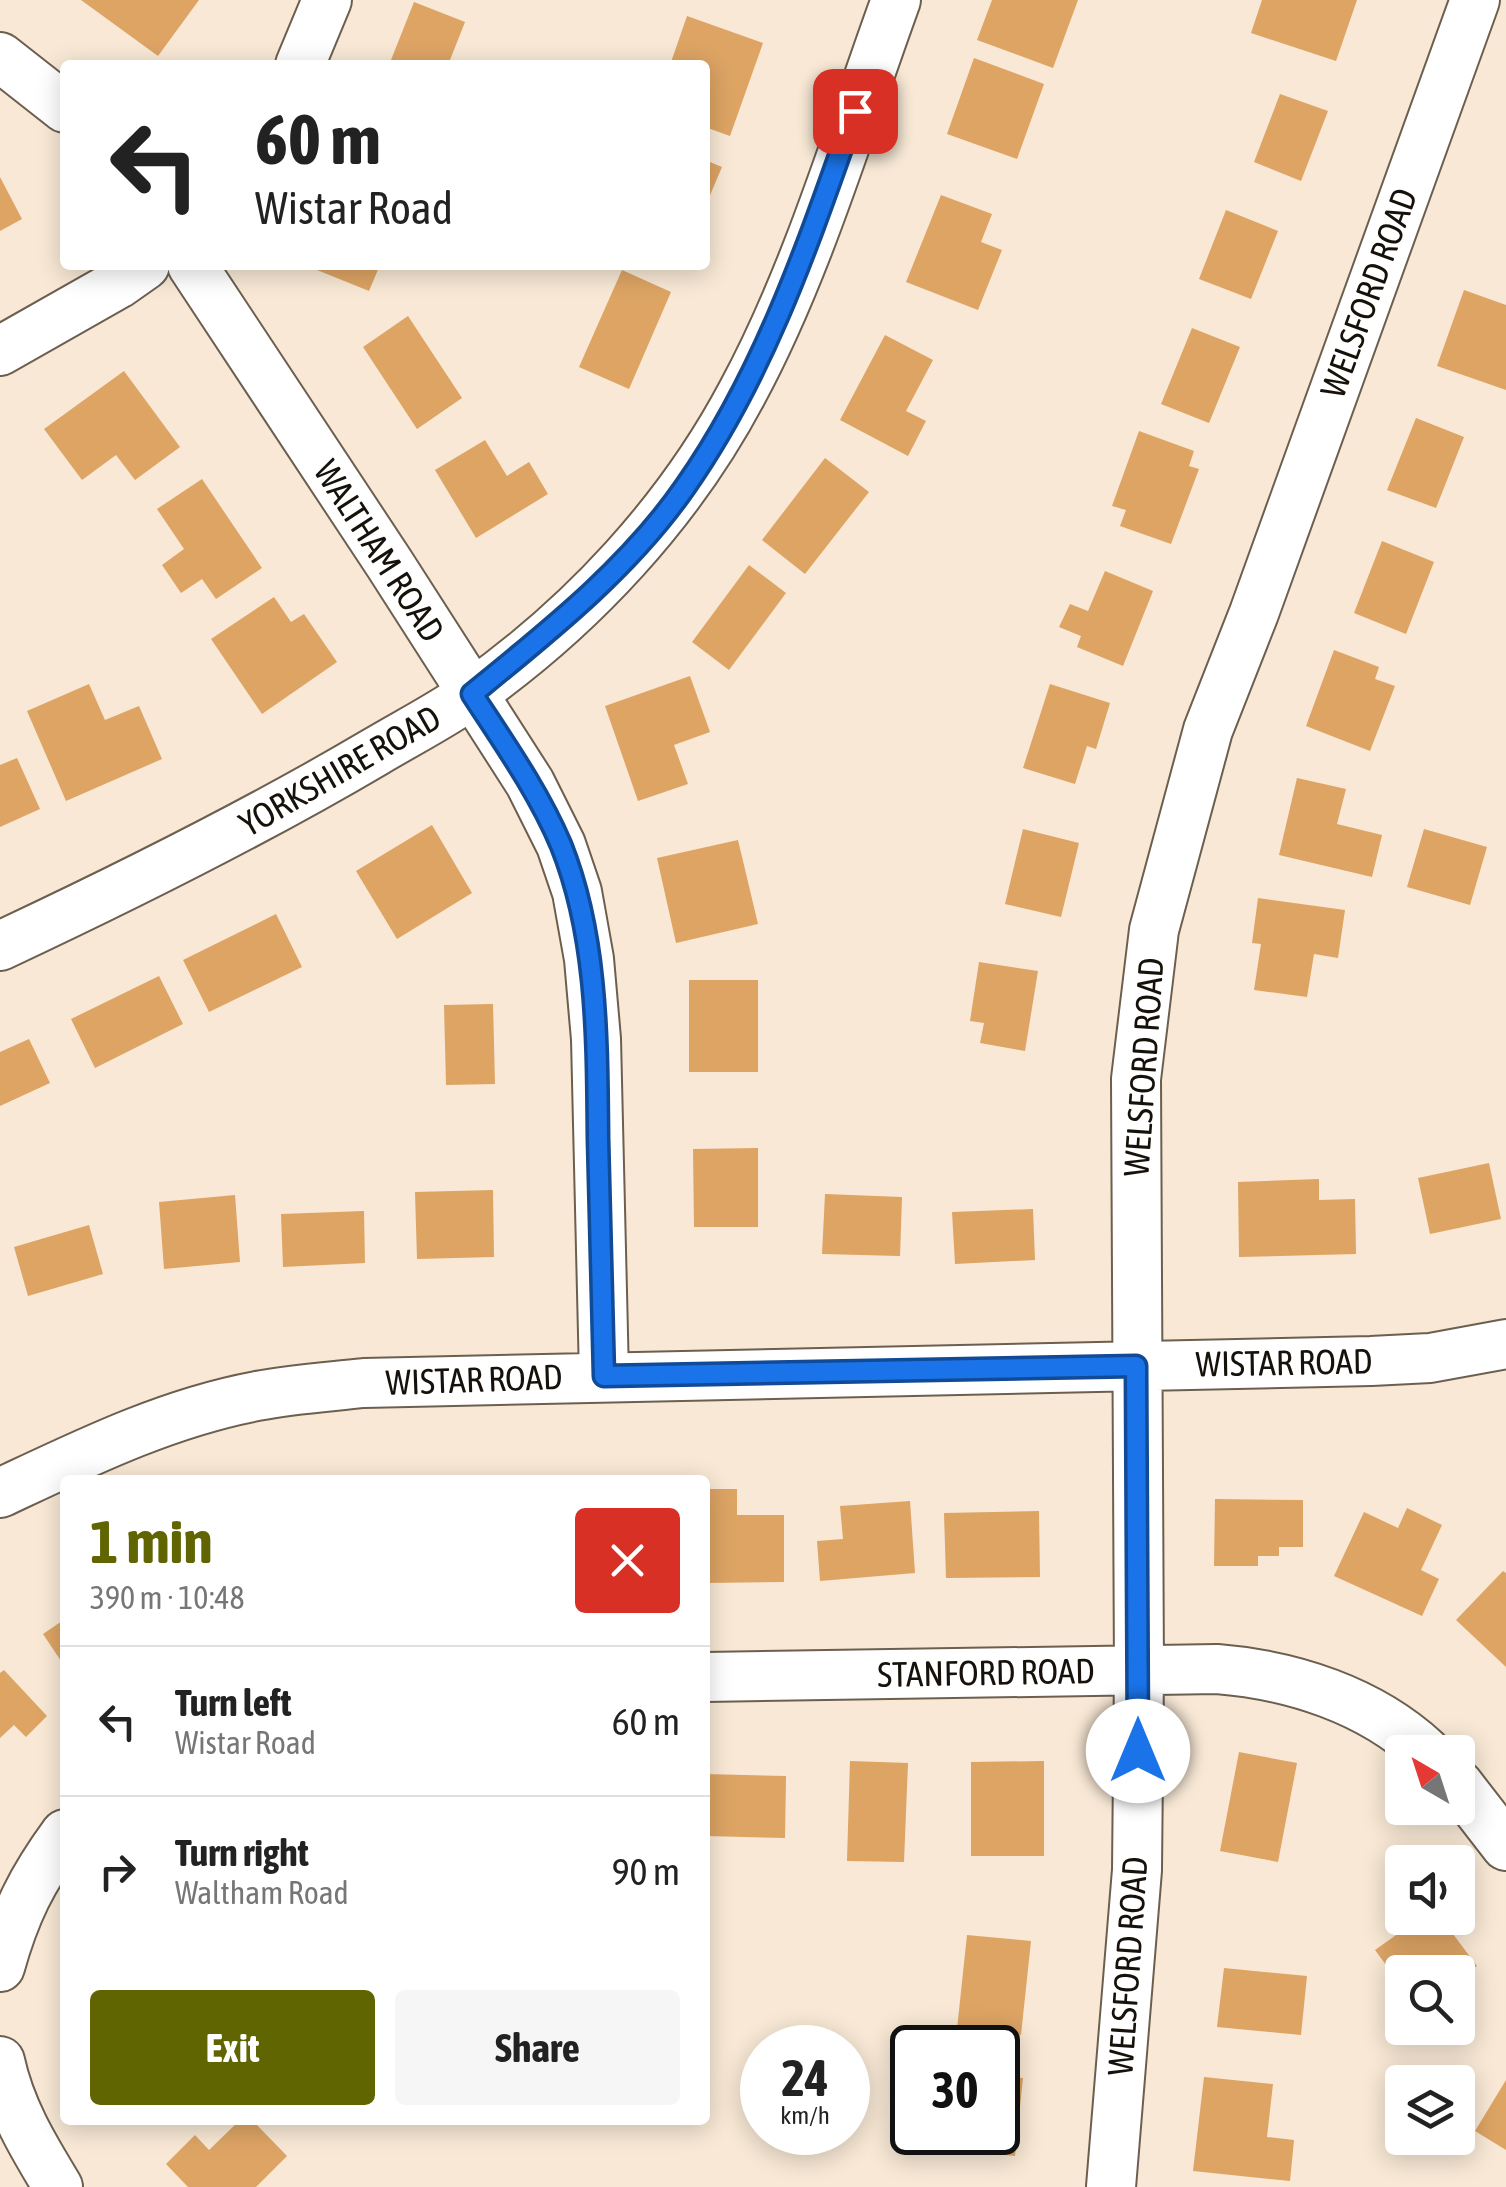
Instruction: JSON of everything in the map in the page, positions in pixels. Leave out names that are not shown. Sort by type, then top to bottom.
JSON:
[{"type":"street","points":[[302,60],[327,0]]},
{"type":"street","name":"YORKSHIRE ROAD","points":[[0,946],[158,872],[281,808],[472,694],[578,604],[650,532],[686,486],[742,394],[788,297],[896,0]]},
{"type":"street","name":"WELSFORD ROAD","points":[[1111,2187],[1137,1870],[1136,1079],[1154,930],[1208,730],[1475,0]]},
{"type":"street","points":[[0,56],[60,104]]},
{"type":"street","points":[[0,351],[138,270]]},
{"type":"street","name":"WALTHAM ROAD","points":[[195,270],[530,783],[560,845],[576,892],[586,942],[596,1040],[604,1376]]},
{"type":"street","name":"WISTAR ROAD","points":[[0,1493],[103,1444],[206,1408],[258,1396],[364,1383],[1372,1362],[1430,1358],[1506,1344]]},
{"type":"street","name":"STANFORD ROAD","points":[[710,1677],[1217,1669],[1256,1672],[1337,1696],[1401,1735]]},
{"type":"street","points":[[1475,1806],[1506,1846]]},
{"type":"street","points":[[0,1968],[34,1876],[60,1841]]},
{"type":"street","points":[[0,2061],[6,2090],[25,2134],[58,2187]]},
{"type":"building","points":[[81,0],[199,0],[158,56]]},
{"type":"building","points":[[992,0],[1078,0],[1053,68],[977,40]]},
{"type":"building","points":[[1262,0],[1357,0],[1336,61],[1251,33]]},
{"type":"building","points":[[414,2],[465,22],[450,60],[391,60]]},
{"type":"building","points":[[687,16],[763,43],[730,136],[710,129],[710,60],[672,60]]},
{"type":"building","points":[[974,58],[1044,84],[1017,159],[947,134]]},
{"type":"building","points":[[1280,94],[1328,111],[1301,181],[1254,162]]},
{"type":"building","points":[[710,162],[722,167],[710,195]]},
{"type":"building","points":[[0,177],[22,219],[0,231]]},
{"type":"building","points":[[941,195],[992,214],[981,242],[1002,250],[978,310],[906,282]]},
{"type":"building","points":[[1226,210],[1278,231],[1251,299],[1199,279]]},
{"type":"building","points":[[317,270],[378,270],[369,291]]},
{"type":"building","points":[[622,270],[671,292],[629,389],[579,367]]},
{"type":"building","points":[[1464,290],[1506,305],[1506,390],[1437,366]]},
{"type":"building","points":[[408,316],[462,398],[417,429],[363,347]]},
{"type":"building","points":[[1192,328],[1240,347],[1209,423],[1161,404]]},
{"type":"building","points":[[885,335],[933,360],[906,411],[926,421],[908,456],[840,420]]},
{"type":"building","points":[[124,371],[180,447],[135,480],[116,455],[82,480],[44,429]]},
{"type":"building","points":[[1416,418],[1464,437],[1436,508],[1387,490]]},
{"type":"building","points":[[1139,431],[1194,451],[1189,466],[1199,469],[1171,544],[1120,526],[1126,510],[1112,506]]},
{"type":"building","points":[[485,440],[507,476],[529,462],[548,494],[476,538],[435,470]]},
{"type":"building","points":[[825,458],[869,492],[805,574],[762,540]]},
{"type":"building","points":[[202,479],[262,568],[216,599],[202,579],[181,593],[162,565],[184,549],[157,509]]},
{"type":"building","points":[[1382,541],[1434,562],[1406,634],[1354,613]]},
{"type":"building","points":[[749,565],[786,593],[729,670],[692,642]]},
{"type":"building","points":[[1105,571],[1153,591],[1123,666],[1077,647],[1081,636],[1059,627],[1070,604],[1088,611]]},
{"type":"building","points":[[274,597],[291,622],[304,614],[337,662],[262,714],[211,639]]},
{"type":"building","points":[[1334,650],[1379,667],[1375,679],[1395,686],[1370,751],[1306,726]]},
{"type":"building","points":[[690,676],[710,732],[674,745],[688,784],[638,801],[605,706]]},
{"type":"building","points":[[89,684],[105,720],[139,706],[162,759],[66,801],[27,711]]},
{"type":"building","points":[[1050,684],[1110,703],[1096,749],[1087,746],[1075,784],[1023,768]]},
{"type":"building","points":[[17,758],[40,809],[0,827],[0,765]]},
{"type":"building","points":[[1297,778],[1346,789],[1337,824],[1382,835],[1372,877],[1279,855]]},
{"type":"building","points":[[432,825],[472,893],[397,939],[356,871]]},
{"type":"building","points":[[1023,829],[1079,843],[1061,917],[1005,904]]},
{"type":"building","points":[[1424,829],[1487,847],[1470,905],[1407,887]]},
{"type":"building","points":[[738,840],[758,924],[676,943],[657,858]]},
{"type":"building","points":[[1258,898],[1345,910],[1338,958],[1314,954],[1307,997],[1254,990],[1261,944],[1252,943]]},
{"type":"building","points":[[276,914],[302,967],[209,1012],[183,960]]},
{"type":"building","points":[[979,962],[1038,971],[1025,1051],[980,1043],[984,1023],[970,1021]]},
{"type":"building","points":[[159,976],[183,1024],[95,1068],[71,1019]]},
{"type":"building","points":[[689,980],[758,980],[758,1072],[689,1072]]},
{"type":"building","points":[[493,1004],[495,1084],[446,1085],[444,1005]]},
{"type":"building","points":[[29,1039],[50,1083],[0,1106],[0,1052]]},
{"type":"building","points":[[758,1148],[758,1227],[694,1227],[693,1149]]},
{"type":"building","points":[[1489,1163],[1501,1219],[1430,1234],[1418,1178]]},
{"type":"building","points":[[1319,1179],[1319,1200],[1355,1199],[1356,1254],[1239,1257],[1238,1182]]},
{"type":"building","points":[[493,1190],[494,1257],[417,1259],[415,1192]]},
{"type":"building","points":[[825,1194],[902,1197],[900,1256],[822,1254]]},
{"type":"building","points":[[235,1195],[240,1262],[164,1269],[159,1202]]},
{"type":"building","points":[[1033,1209],[1035,1260],[955,1264],[952,1212]]},
{"type":"building","points":[[364,1211],[365,1263],[283,1267],[281,1214]]},
{"type":"building","points":[[89,1225],[103,1274],[28,1296],[14,1247]]},
{"type":"building","points":[[710,1489],[737,1489],[737,1515],[784,1515],[784,1582],[710,1583]]},
{"type":"building","points":[[1215,1499],[1303,1500],[1303,1547],[1279,1547],[1279,1556],[1258,1556],[1258,1566],[1214,1566]]},
{"type":"building","points":[[910,1501],[915,1573],[820,1581],[817,1541],[843,1539],[840,1506]]},
{"type":"building","points":[[1407,1508],[1442,1525],[1421,1570],[1439,1579],[1422,1616],[1334,1576],[1364,1512],[1398,1528]]},
{"type":"building","points":[[1039,1511],[1040,1577],[946,1578],[944,1513]]},
{"type":"building","points":[[1503,1571],[1506,1573],[1506,1667],[1456,1620]]},
{"type":"building","points":[[60,1622],[60,1660],[43,1634]]},
{"type":"building","points":[[4,1670],[47,1716],[26,1737],[14,1725],[0,1738],[0,1673]]},
{"type":"building","points":[[1239,1752],[1297,1763],[1278,1862],[1220,1851]]},
{"type":"building","points":[[850,1761],[908,1763],[904,1862],[847,1861]]},
{"type":"building","points":[[1044,1761],[1044,1856],[971,1856],[971,1762]]},
{"type":"building","points":[[710,1774],[786,1776],[785,1838],[710,1836]]},
{"type":"building","points":[[967,1935],[1031,1941],[1021,2035],[1020,2025],[957,2025]]},
{"type":"building","points":[[1396,1935],[1454,1935],[1469,1955],[1385,1955],[1385,1964],[1375,1950]]},
{"type":"building","points":[[1224,1968],[1307,1976],[1301,2035],[1217,2027]]},
{"type":"building","points":[[1204,2077],[1273,2084],[1267,2137],[1294,2140],[1290,2181],[1193,2171]]},
{"type":"building","points":[[1506,2080],[1506,2150],[1475,2131]]},
{"type":"building","points":[[235,2125],[257,2125],[287,2156],[256,2187],[188,2187],[166,2164],[195,2135],[209,2150]]},
{"type":"route","points":[[855,111],[788,297],[742,394],[686,486],[650,532],[578,604],[472,694],[530,783],[560,845],[576,892],[590,960],[596,1040],[604,1376],[1136,1366],[1138,1751]]}]
